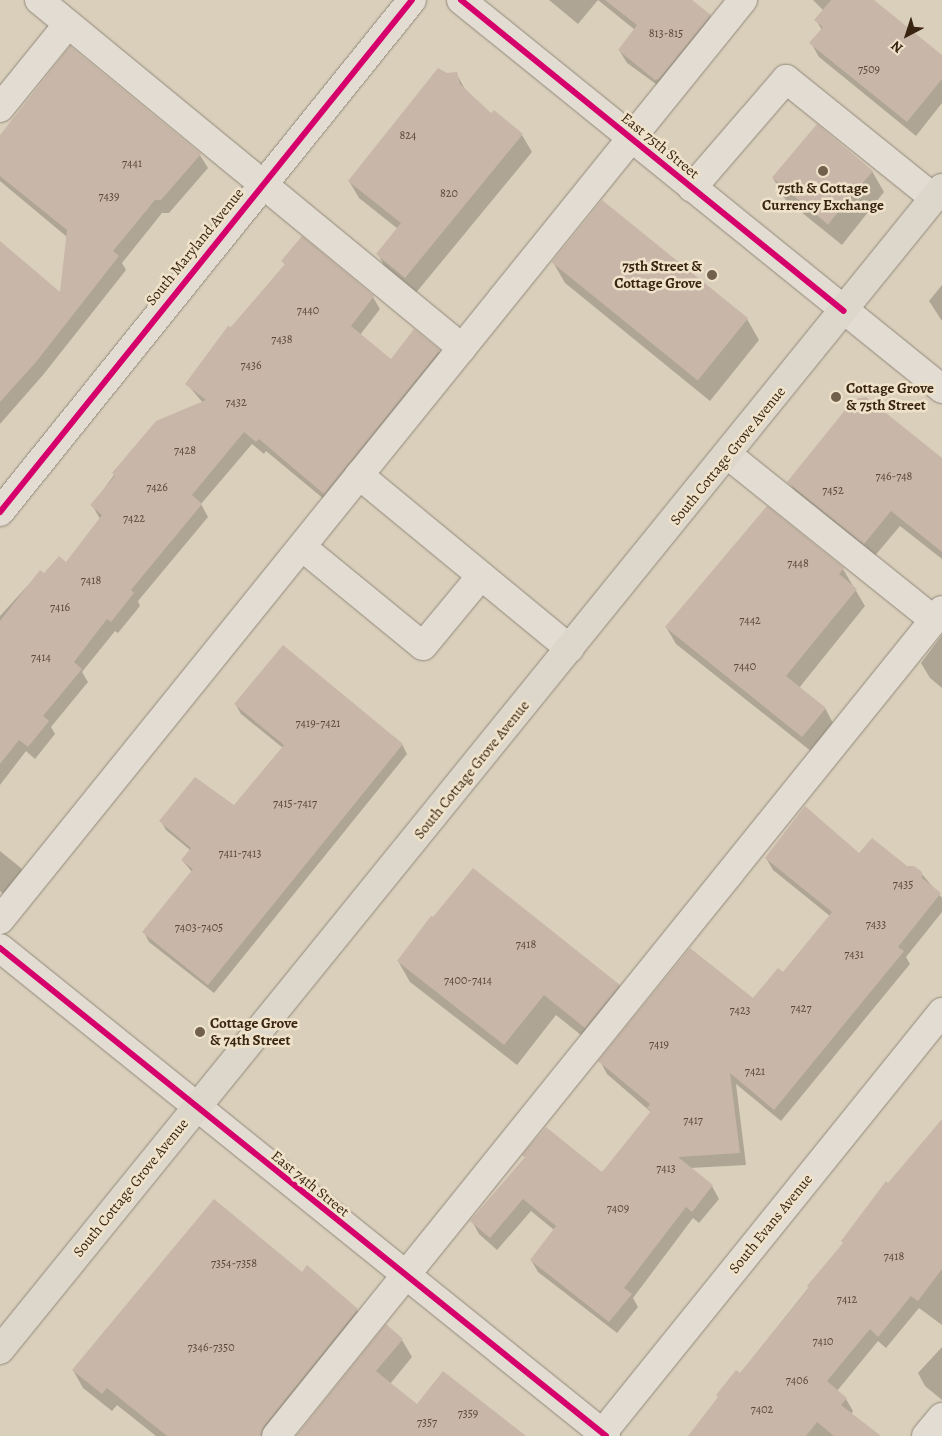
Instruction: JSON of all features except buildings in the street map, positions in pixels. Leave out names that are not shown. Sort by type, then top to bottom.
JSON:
[{"type":"main road","name":"South Cottage Grove Avenue","points":[[0,1350],[728,455],[938,193]]},
{"type":"street","points":[[38,0],[462,348]]},
{"type":"street","name":"South Maryland Avenue","points":[[0,512],[262,184],[412,0]]},
{"type":"street","name":"East 75th Street","points":[[461,0],[942,389]]},
{"type":"street","points":[[0,920],[743,0]]},
{"type":"street","points":[[0,108],[68,24]]},
{"type":"street","points":[[692,188],[786,79],[938,193]]},
{"type":"street","points":[[276,1436],[938,615],[728,455]]},
{"type":"street","points":[[359,475],[570,649]]},
{"type":"street","points":[[302,546],[423,646],[481,576]]},
{"type":"street","name":"East 74th Street","points":[[0,948],[603,1435]]},
{"type":"street","name":"South Evans Avenue","points":[[603,1435],[942,1012]]},
{"type":"street","points":[[926,1436],[942,1417]]},
{"type":"cycle path","points":[[0,512],[412,0]]},
{"type":"cycle path","points":[[461,0],[844,311]]},
{"type":"cycle path","points":[[0,948],[606,1436]]},
{"type":"place","name":"75th & Cottage Currency Exchange","points":[[823,171]]},
{"type":"place","name":"75th Street & Cottage Grove","points":[[712,275]]},
{"type":"place","name":"Cottage Grove & 75th Street","points":[[836,397]]},
{"type":"place","name":"Cottage Grove & 74th Street","points":[[200,1032]]}]
